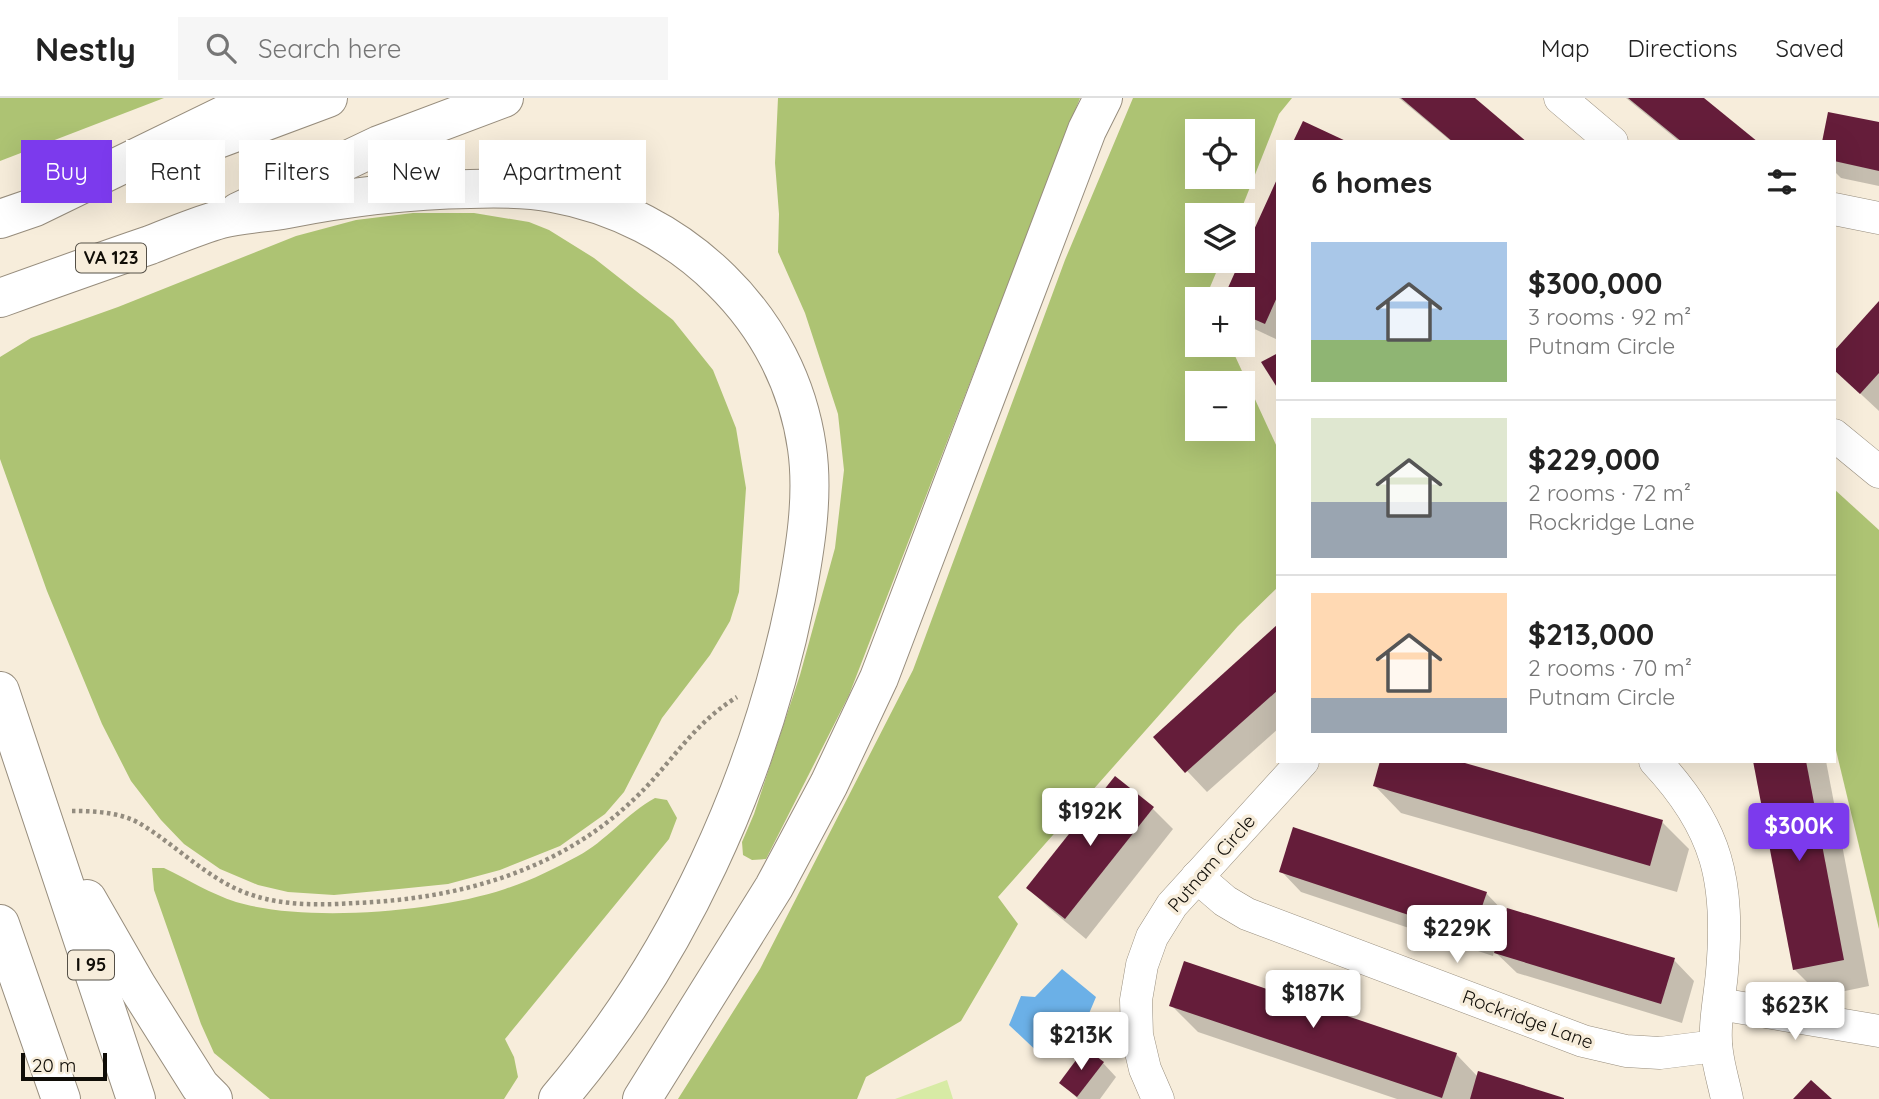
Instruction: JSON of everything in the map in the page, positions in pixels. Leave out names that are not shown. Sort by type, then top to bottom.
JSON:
[{"type":"main road","points":[[18,213],[259,98]]},
{"type":"main road","points":[[18,213],[328,98]]},
{"type":"main road","name":"VA 123","points":[[0,298],[223,219],[379,145],[504,98]]},
{"type":"main road","points":[[642,1099],[774,887],[829,784],[879,678],[1087,130],[1102,98]]},
{"type":"main road","points":[[223,219],[341,199],[419,190],[506,188],[586,200],[628,215],[668,237],[705,263],[737,295],[769,340],[795,394],[807,446],[809,499],[800,576],[780,671],[763,728],[722,835],[686,910],[615,1025],[558,1099]]},
{"type":"main road","name":"I 95","points":[[0,691],[135,1099]]},
{"type":"main road","points":[[44,820],[137,986],[200,1086],[212,1099]]},
{"type":"main road","points":[[0,924],[61,1099]]},
{"type":"street","points":[[1560,98],[1610,140]]},
{"type":"street","points":[[1836,209],[1879,218]]},
{"type":"street","points":[[1836,436],[1875,461]]},
{"type":"street","name":"Putnam Circle","points":[[1158,1099],[1145,1069],[1137,1035],[1136,1000],[1142,965],[1152,937],[1172,905],[1301,763]]},
{"type":"street","points":[[1657,763],[1681,790],[1702,822],[1716,858],[1724,895],[1725,918],[1716,1046],[1727,1099]]},
{"type":"street","name":"Rockridge Lane","points":[[1197,877],[1225,901],[1247,914],[1583,1041],[1626,1051],[1660,1052],[1716,1046]]},
{"type":"street","points":[[1719,1004],[1879,1031]]},
{"type":"path","points":[[44,820],[95,811],[129,819],[242,892],[271,900],[334,904],[425,897],[467,889],[508,877],[544,862],[606,824],[633,801],[704,721],[780,671]]},
{"type":"green space","points":[[0,98],[164,98],[55,140],[21,140],[21,153],[0,161]]},
{"type":"green space","points":[[778,98],[1080,98],[849,695],[766,859],[752,860],[743,855],[742,842],[754,814],[800,675],[835,548],[844,470],[838,414],[805,313],[778,252],[779,214],[775,163]]},
{"type":"green space","points":[[1133,98],[1292,98],[1279,114],[1255,175],[1255,119],[1185,119],[1185,189],[1249,189],[1244,203],[1185,203],[1185,273],[1216,273],[1210,287],[1185,287],[1185,357],[1236,357],[1242,371],[1185,371],[1185,441],[1255,441],[1255,399],[1276,445],[1276,589],[1238,626],[998,897],[1018,924],[961,1021],[866,1077],[857,1099],[678,1099],[760,969],[913,670],[1065,260]]},
{"type":"green space","points":[[413,213],[474,213],[529,222],[549,230],[594,258],[673,320],[713,370],[736,428],[746,488],[739,592],[730,621],[710,655],[662,718],[624,792],[605,814],[560,846],[500,870],[448,884],[334,895],[288,892],[258,885],[220,869],[184,844],[161,820],[131,781],[102,724],[47,591],[0,459],[0,357],[31,338],[118,307],[296,236],[356,220]]},
{"type":"green space","points":[[1836,491],[1879,530],[1879,929],[1836,750]]},
{"type":"green space","points":[[655,798],[667,800],[677,818],[669,839],[505,1039],[514,1057],[518,1077],[504,1099],[270,1099],[214,1053],[201,1024],[154,890],[152,868],[164,868],[227,899],[265,908],[334,913],[444,904],[505,889],[561,865],[588,850]]},
{"type":"green space","points":[[947,1080],[953,1099],[895,1099]]},
{"type":"water","points":[[1062,969],[1096,997],[1085,1023],[1070,1021],[1051,1040],[1053,1050],[1044,1058],[1009,1025],[1021,996],[1035,997]]},
{"type":"building","points":[[1401,98],[1475,98],[1525,140],[1451,140]]},
{"type":"building","points":[[1628,98],[1704,98],[1756,140],[1680,140]]},
{"type":"building","points":[[1828,112],[1879,122],[1879,171],[1836,161],[1836,140],[1822,140]]},
{"type":"building","points":[[1303,121],[1344,140],[1294,140]]},
{"type":"building","points":[[1276,181],[1276,299],[1265,324],[1255,320],[1255,287],[1228,287],[1235,273],[1255,273],[1255,227]]},
{"type":"building","points":[[1879,301],[1879,373],[1860,394],[1836,372],[1836,349]]},
{"type":"building","points":[[1276,354],[1276,386],[1261,362]]},
{"type":"building","points":[[1276,626],[1276,692],[1185,773],[1153,737]]},
{"type":"building","points":[[1379,763],[1465,763],[1663,820],[1650,866],[1373,786]]},
{"type":"building","points":[[1753,763],[1806,763],[1844,960],[1793,970]]},
{"type":"building","points":[[1115,776],[1154,807],[1065,919],[1026,888]]},
{"type":"building","points":[[1293,827],[1487,892],[1472,936],[1279,872]]},
{"type":"building","points":[[1507,908],[1675,958],[1661,1004],[1494,953]]},
{"type":"building","points":[[1184,961],[1457,1053],[1442,1098],[1169,1006]]},
{"type":"building","points":[[1085,1048],[1104,1062],[1077,1097],[1059,1083]]},
{"type":"building","points":[[1478,1071],[1564,1098],[1564,1099],[1470,1099]]},
{"type":"building","points":[[1811,1080],[1832,1099],[1793,1099]]}]
